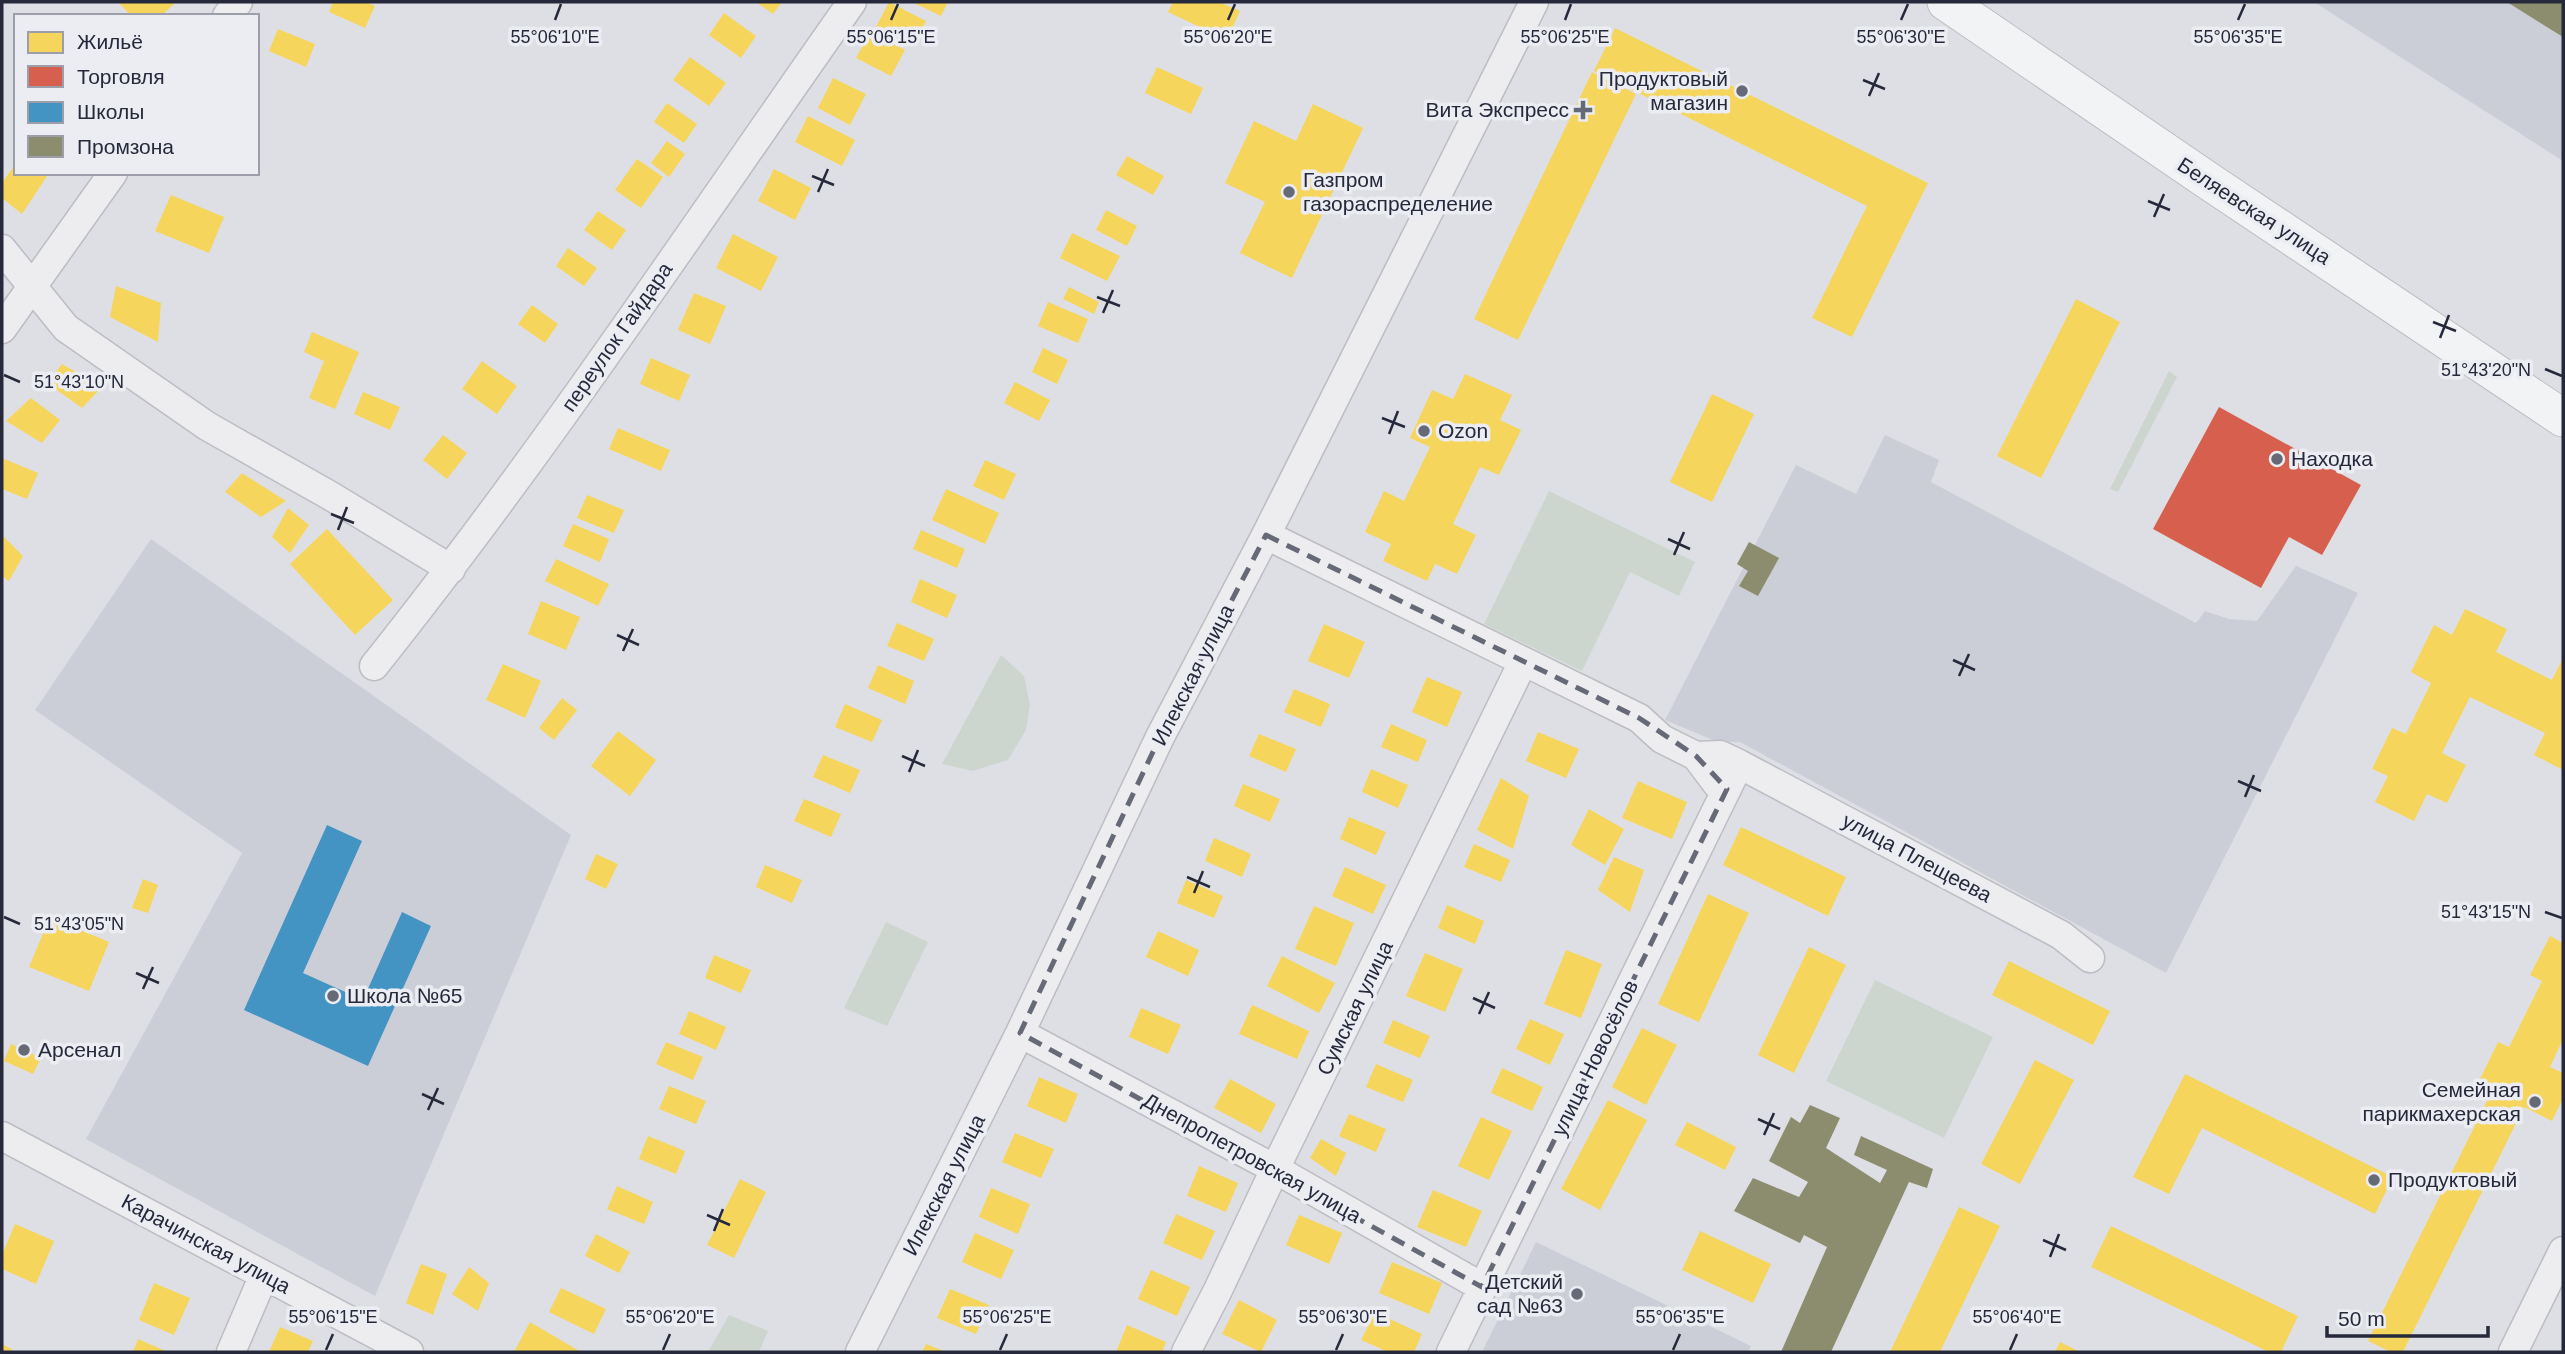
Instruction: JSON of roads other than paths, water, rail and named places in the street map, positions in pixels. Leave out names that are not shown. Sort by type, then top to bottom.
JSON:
[{"type":"main road","name":"Беляевская улица","points":[[1946,2],[2563,418]]},
{"type":"street","name":"переулок Гайдара","points":[[374,666],[451,569],[852,2]]},
{"type":"street","name":"Илекская улица","points":[[860,1352],[1020,1033],[1160,737],[1266,536],[1534,2]]},
{"type":"street","points":[[2,329],[112,175]]},
{"type":"street","points":[[2,249],[66,328],[207,426],[329,495],[451,569]]},
{"type":"street","points":[[1266,536],[1639,718],[1662,739],[1696,756],[1717,784],[1727,789]]},
{"type":"street","name":"Сумская улица","points":[[1186,1352],[1523,663]]},
{"type":"street","name":"улица Плещеева","points":[[1696,756],[1720,755],[1739,764],[2061,934],[2090,958]]},
{"type":"street","name":"улица Новосёлов","points":[[1451,1352],[1739,764]]},
{"type":"street","name":"Днепропетровская улица","points":[[1020,1033],[1275,1169],[1482,1287]]},
{"type":"street","name":"Карачинская улица","points":[[2,1136],[409,1352]]},
{"type":"street","points":[[2513,1352],[2563,1251]]},
{"type":"street","points":[[231,1352],[264,1275]]},
{"type":"place","name":"Продуктовый магазин","points":[[1742,91]]},
{"type":"place","name":"Вита Экспресс","points":[[1583,110]]},
{"type":"place","name":"Газпром газораспределение","points":[[1289,192]]},
{"type":"place","name":"Ozon","points":[[1424,431]]},
{"type":"place","name":"Находка","points":[[2277,459]]},
{"type":"place","name":"Школа №65","points":[[333,996]]},
{"type":"place","name":"Арсенал","points":[[24,1050]]},
{"type":"place","name":"Семейная парикмахерская","points":[[2535,1102]]},
{"type":"place","name":"Продуктовый","points":[[2374,1180]]},
{"type":"place","name":"Детский сад №63","points":[[1577,1294]]}]
